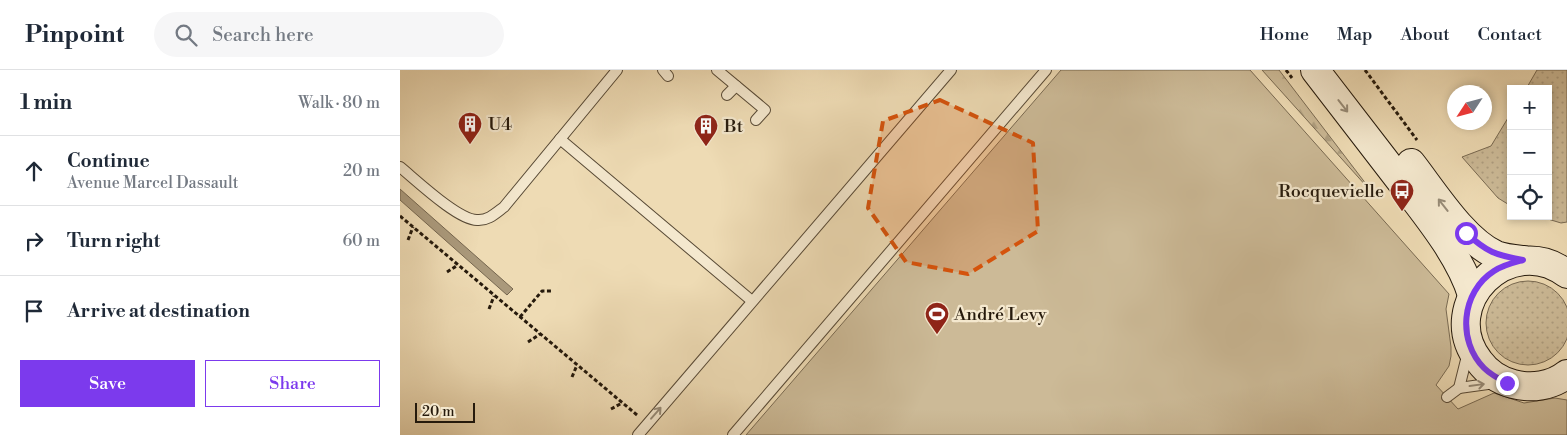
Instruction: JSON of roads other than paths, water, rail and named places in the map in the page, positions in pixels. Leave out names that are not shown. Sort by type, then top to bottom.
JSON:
[{"type":"main road","points":[[1314,70],[1418,204],[1457,261],[1468,282],[1472,296]]},
{"type":"main road","points":[[1338,70],[1466,233],[1477,243],[1497,256],[1548,263],[1567,274]]},
{"type":"main road","points":[[1523,260],[1507,264],[1481,282],[1472,296],[1467,311],[1466,327],[1469,344],[1475,356],[1484,367],[1494,376],[1507,383],[1535,387],[1561,382]]},
{"type":"lane","points":[[400,167],[456,212],[476,221],[491,218],[504,207],[618,70]]},
{"type":"lane","points":[[717,70],[765,110],[756,120]]},
{"type":"lane","points":[[638,435],[951,70]]},
{"type":"lane","points":[[734,435],[1046,70]]},
{"type":"lane","points":[[727,96],[736,86]]},
{"type":"lane","points":[[560,139],[752,301]]},
{"type":"lane","points":[[1459,388],[1469,344]]},
{"type":"lane","points":[[1447,397],[1459,388],[1507,383]]},
{"type":"place","name":"U4","points":[[470,145]]},
{"type":"place","name":"Bt","points":[[706,147]]},
{"type":"place","name":"Rocquevielle","points":[[1402,212]]},
{"type":"place","name":"André Levy","points":[[937,335]]}]
